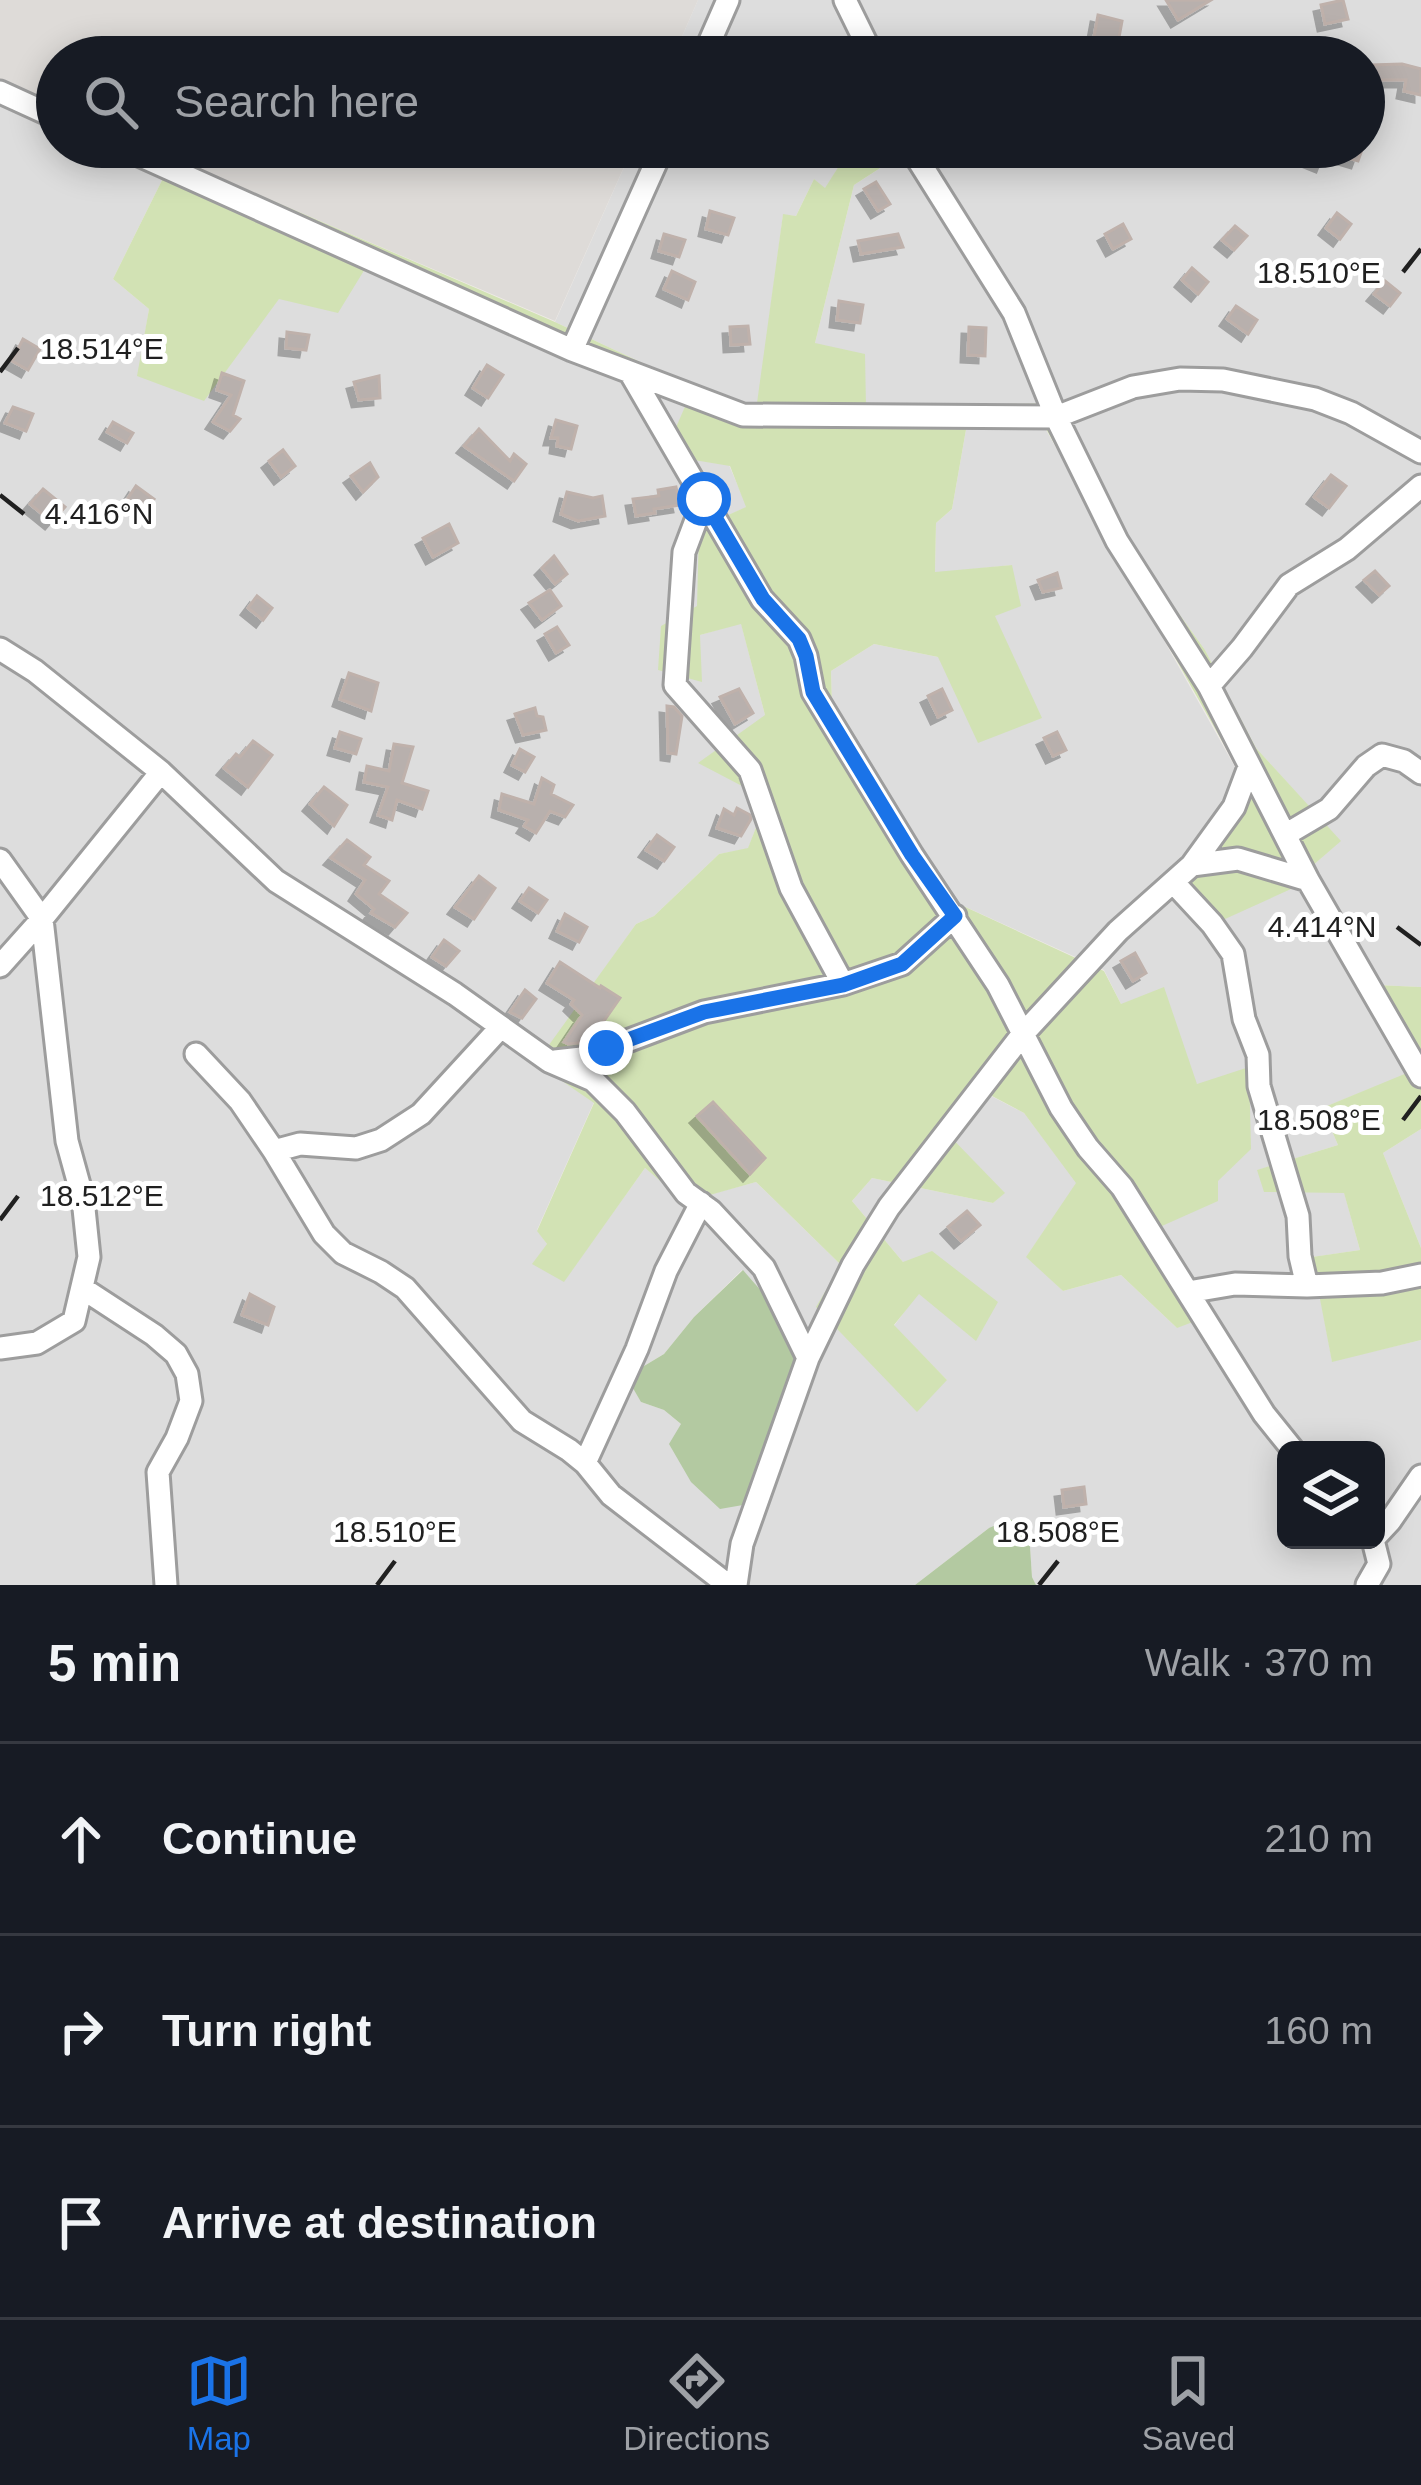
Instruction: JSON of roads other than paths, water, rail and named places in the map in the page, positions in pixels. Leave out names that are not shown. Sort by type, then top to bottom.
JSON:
[{"type":"street","points":[[712,36],[728,0]]},
{"type":"street","points":[[845,0],[863,36]]},
{"type":"street","points":[[0,92],[36,108]]},
{"type":"street","points":[[168,168],[572,350],[743,415],[1056,417],[1133,387],[1223,380],[1315,399],[1421,452]]},
{"type":"street","points":[[572,350],[654,168]]},
{"type":"street","points":[[923,168],[1014,313],[1056,417],[1117,541],[1209,686],[1308,880],[1421,1076]]},
{"type":"street","points":[[631,374],[763,599],[799,639],[813,692],[998,985],[1061,1108],[1122,1187],[1264,1414],[1286,1441]]},
{"type":"street","points":[[1209,686],[1289,585],[1347,549],[1421,485]]},
{"type":"street","points":[[704,499],[684,553],[675,685],[749,770],[791,888],[843,985]]},
{"type":"street","points":[[0,649],[35,671],[161,772],[276,880],[455,994],[549,1061],[593,1080],[626,1112],[686,1193],[712,1211],[764,1268],[808,1358]]},
{"type":"street","points":[[1285,836],[1329,809],[1382,754],[1404,760],[1421,772]]},
{"type":"street","points":[[196,1054],[240,1101],[333,1244],[405,1288],[522,1421],[585,1463],[611,1495],[732,1585],[808,1358],[853,1265],[889,1207],[1022,1035],[1118,931],[1192,865],[1234,807],[1250,767]]},
{"type":"street","points":[[0,966],[161,772]]},
{"type":"street","points":[[1192,865],[1238,859],[1308,880]]},
{"type":"street","points":[[0,860],[42,919],[65,1124],[89,1256],[74,1321],[37,1343],[0,1348]]},
{"type":"street","points":[[1173,882],[1233,954],[1244,1019],[1258,1055],[1259,1086],[1298,1216],[1306,1286]]},
{"type":"street","points":[[549,1061],[582,1058],[704,1012],[843,985],[902,964],[955,916]]},
{"type":"street","points":[[274,1151],[300,1144],[356,1148],[381,1141],[421,1114],[500,1028]]},
{"type":"street","points":[[585,1463],[666,1271],[701,1203]]},
{"type":"street","points":[[1188,1292],[1235,1284],[1382,1283],[1421,1275]]},
{"type":"street","points":[[82,1288],[154,1335],[176,1354],[187,1374],[191,1402],[158,1472],[166,1585]]},
{"type":"street","points":[[1385,1527],[1421,1476]]},
{"type":"street","points":[[1367,1585],[1379,1564],[1377,1549]]}]
